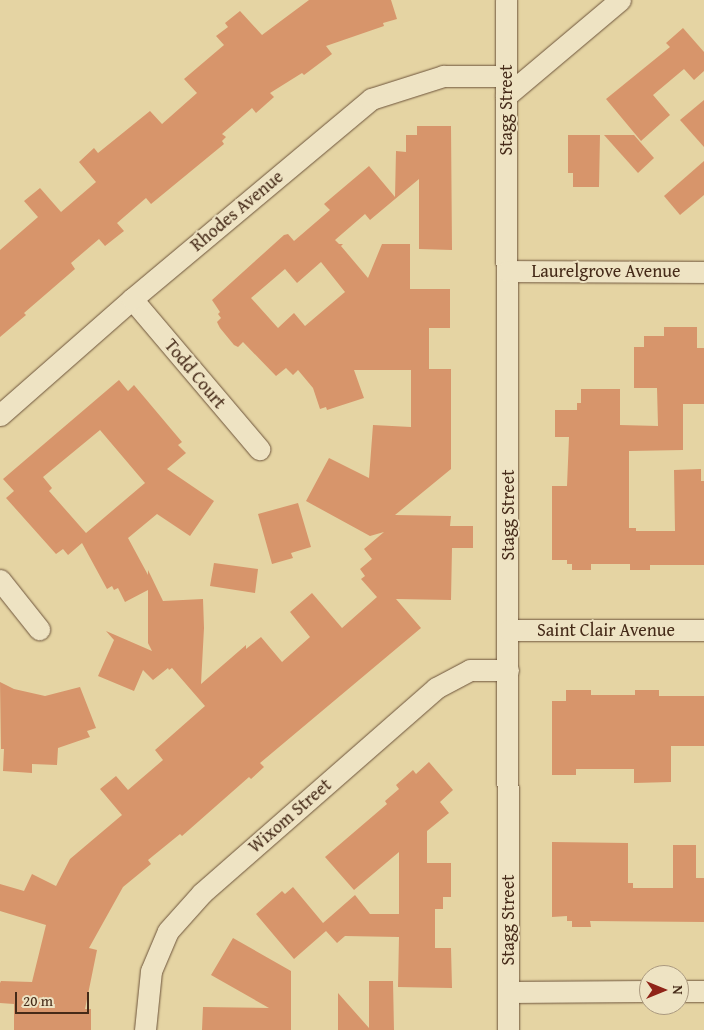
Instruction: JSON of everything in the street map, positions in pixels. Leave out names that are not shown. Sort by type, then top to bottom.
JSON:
[{"type":"street","name":"Stagg Street","points":[[506,0],[508,1030]]},
{"type":"street","points":[[506,86],[620,0]]},
{"type":"street","name":"Rhodes Avenue","points":[[0,415],[132,299],[371,100],[443,76],[506,86]]},
{"type":"street","name":"Laurelgrove Avenue","points":[[508,271],[704,272]]},
{"type":"street","name":"Todd Court","points":[[132,299],[259,449]]},
{"type":"street","points":[[0,580],[40,629]]},
{"type":"street","name":"Saint Clair Avenue","points":[[508,630],[704,630]]},
{"type":"street","name":"Wixom Street","points":[[145,1030],[151,971],[154,963],[168,931],[202,893],[436,688],[470,670],[508,670]]},
{"type":"street","points":[[508,992],[639,991]]},
{"type":"street","points":[[689,991],[704,991]]},
{"type":"building","points":[[309,0],[391,0],[397,19],[383,23],[384,26],[326,46],[332,54],[304,75],[302,73],[270,93],[274,97],[256,113],[252,108],[222,134],[226,137],[222,141],[224,144],[151,204],[146,198],[117,223],[124,231],[105,246],[99,239],[71,263],[75,269],[24,313],[26,315],[0,337],[0,250],[38,217],[24,201],[40,188],[61,212],[96,182],[79,162],[94,148],[98,153],[150,111],[162,124],[197,93],[184,79],[224,45],[216,36],[228,27],[225,23],[240,11],[262,35]]},
{"type":"building","points":[[683,28],[704,52],[704,71],[694,80],[684,69],[653,95],[670,115],[641,141],[606,99],[670,47],[666,43]]},
{"type":"building","points":[[704,100],[704,147],[680,120]]},
{"type":"building","points":[[417,126],[451,126],[452,250],[419,249],[419,179],[370,220],[365,214],[335,240],[339,244],[343,244],[341,246],[368,278],[382,244],[410,244],[410,289],[450,289],[450,328],[429,328],[429,369],[451,369],[451,469],[395,515],[451,516],[450,526],[473,526],[473,548],[452,548],[451,600],[396,599],[421,628],[260,763],[264,767],[251,779],[249,777],[182,836],[180,834],[148,860],[151,864],[123,887],[89,948],[97,950],[85,1009],[91,1009],[91,1030],[14,1030],[14,1004],[0,1003],[0,983],[1,981],[32,982],[46,925],[0,911],[0,884],[24,891],[32,874],[56,886],[70,859],[122,815],[100,789],[116,776],[128,790],[163,760],[155,750],[205,706],[172,668],[169,670],[168,668],[153,680],[143,670],[134,691],[98,676],[114,640],[106,631],[152,651],[148,643],[148,590],[125,602],[118,588],[114,590],[112,586],[107,589],[82,543],[68,555],[63,549],[56,554],[6,498],[14,491],[3,479],[119,380],[128,391],[134,385],[182,442],[178,445],[186,453],[167,469],[214,501],[190,536],[157,514],[128,538],[148,575],[148,570],[163,601],[203,599],[204,628],[201,684],[246,645],[246,649],[261,637],[282,662],[310,637],[290,612],[312,593],[342,628],[377,597],[361,579],[365,576],[360,569],[372,559],[364,549],[384,532],[370,536],[306,501],[329,458],[369,478],[373,425],[411,427],[411,370],[354,370],[364,398],[327,410],[326,407],[320,409],[313,388],[298,370],[293,375],[286,368],[276,376],[243,342],[238,347],[234,345],[217,322],[221,318],[218,314],[220,312],[212,300],[284,235],[288,234],[294,241],[330,210],[324,204],[369,166],[395,197],[396,151],[406,152],[406,135],[417,135]],"holes":[[[321,262],[345,292],[305,326],[294,313],[278,328],[251,298],[285,269],[297,283]],[[100,430],[145,483],[86,533],[49,491],[52,488],[43,477]]]},
{"type":"building","points":[[568,135],[600,135],[599,187],[573,187],[573,173],[568,173]]},
{"type":"building","points":[[604,135],[634,135],[654,158],[638,173]]},
{"type":"building","points":[[704,161],[704,195],[680,215],[664,196]]},
{"type":"building","points":[[664,327],[697,327],[697,348],[704,348],[704,404],[683,404],[683,450],[629,451],[629,528],[636,528],[636,531],[675,531],[674,470],[701,469],[701,481],[704,481],[704,565],[650,565],[650,570],[630,570],[630,564],[591,564],[591,570],[572,570],[572,564],[567,564],[567,560],[552,560],[552,486],[567,486],[569,437],[555,437],[555,410],[577,410],[577,403],[581,403],[581,389],[620,389],[620,425],[658,426],[657,388],[634,388],[634,347],[644,347],[644,336],[664,336]]},
{"type":"building","points":[[298,503],[311,547],[291,553],[293,558],[272,564],[258,514]]},
{"type":"building","points":[[214,563],[258,569],[255,593],[210,586]]},
{"type":"building","points":[[0,682],[14,689],[45,696],[80,687],[96,728],[87,731],[90,737],[58,748],[57,765],[32,764],[32,773],[3,771],[4,749],[1,749]]},
{"type":"building","points":[[566,690],[591,690],[591,695],[635,695],[635,690],[659,690],[659,696],[704,696],[704,746],[671,746],[671,782],[634,783],[634,769],[576,769],[576,775],[552,775],[552,701],[566,701]]},
{"type":"building","points":[[429,762],[453,790],[440,802],[449,813],[427,831],[427,863],[451,863],[451,897],[443,897],[443,909],[435,909],[435,948],[451,948],[452,988],[398,987],[399,937],[345,936],[337,943],[326,931],[294,959],[256,914],[282,891],[285,894],[293,887],[323,923],[355,895],[370,914],[399,914],[399,852],[354,890],[325,857],[387,804],[385,801],[399,789],[396,785],[413,770],[416,774]]},
{"type":"building","points":[[552,842],[628,843],[628,883],[633,883],[633,888],[673,888],[673,845],[696,845],[696,878],[704,878],[704,922],[590,921],[591,927],[572,927],[572,921],[567,921],[567,916],[552,917]]},
{"type":"building","points":[[233,938],[291,971],[291,1030],[202,1030],[203,1007],[269,1008],[211,975]]},
{"type":"building","points":[[369,981],[393,981],[394,1030],[338,1030],[338,993],[369,1028]]}]
